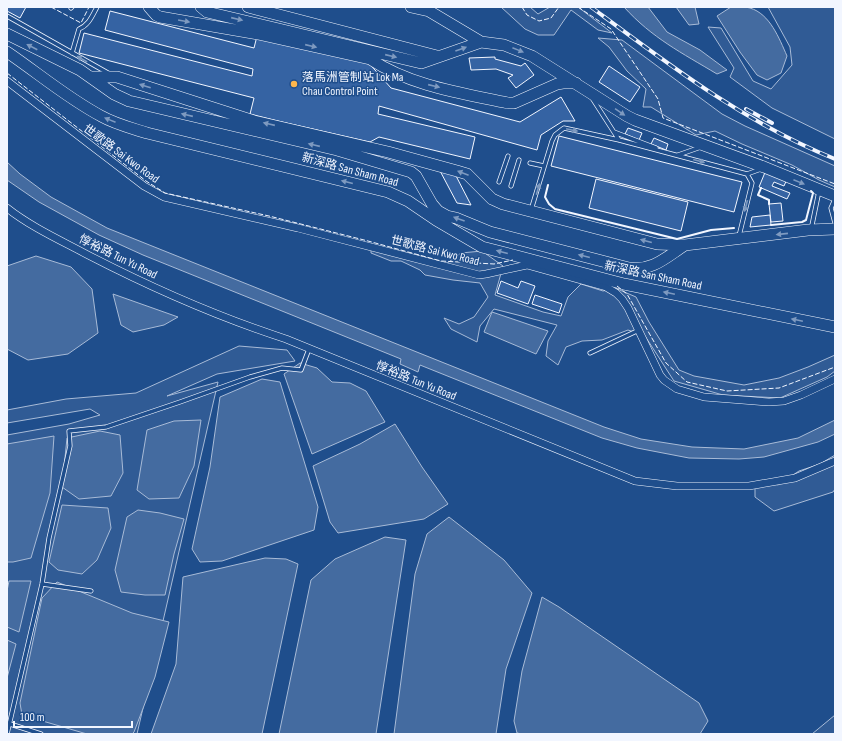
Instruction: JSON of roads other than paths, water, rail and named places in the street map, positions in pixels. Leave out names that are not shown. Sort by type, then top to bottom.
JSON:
[{"type":"main road","points":[[149,7],[156,15],[160,17],[258,34],[370,59],[383,68],[418,83],[508,103],[514,103],[557,84],[576,83]]},
{"type":"main road","points":[[201,7],[207,12],[421,63],[481,42]]},
{"type":"main road","points":[[248,7],[441,56]]},
{"type":"main road","points":[[411,7],[429,11],[481,42],[504,45],[532,56],[627,116],[835,196]]},
{"type":"main road","name":"新深路 San Sham Road","points":[[7,34],[92,77],[114,94],[129,101],[336,150],[411,172],[416,176],[432,204],[438,211],[490,232],[609,263],[640,269],[651,267],[685,245]]},
{"type":"main road","name":"新深路 San Sham Road","points":[[7,52],[81,104],[113,121],[147,132],[388,192],[408,201],[436,220],[482,247],[624,284],[835,327]]},
{"type":"main road","name":"新深路 San Sham Road","points":[[92,77],[117,77],[254,121],[388,152],[462,172],[472,178],[492,199],[503,204],[657,244],[685,245],[808,230],[835,229]]},
{"type":"street","name":"世歌路 Sai Kwo Road","points":[[7,81],[144,186],[164,197],[298,228],[479,274],[486,274],[527,265],[610,289],[622,299],[628,308],[664,380],[677,389],[704,397],[768,402],[796,397],[835,379]]},
{"type":"street","name":"惇裕路 Tun Yu Road","points":[[7,208],[55,238],[139,281],[246,326],[310,349],[635,481],[677,486],[749,486],[795,478],[835,461]]},
{"type":"lane","points":[[72,53],[79,30],[89,23],[97,7]]},
{"type":"lane","points":[[7,16],[117,77]]},
{"type":"lane","points":[[586,89],[619,140]]},
{"type":"lane","points":[[531,211],[552,141],[555,135],[564,128],[619,140],[746,174],[764,168]]},
{"type":"lane","points":[[614,132],[678,156],[704,145]]},
{"type":"lane","points":[[499,182],[508,156]]},
{"type":"lane","points":[[511,186],[519,160]]},
{"type":"lane","points":[[530,162],[544,166]]},
{"type":"lane","points":[[738,238],[752,183],[746,174]]},
{"type":"lane","points":[[808,230],[812,225],[820,190]]},
{"type":"lane","points":[[835,199],[831,208],[835,223]]},
{"type":"lane","points":[[590,353],[639,330]]},
{"type":"lane","points":[[7,734],[8,724],[42,584],[49,538],[70,446],[69,431],[106,427],[256,375],[282,368],[301,370],[310,349]]},
{"type":"lane","points":[[42,584],[91,591]]},
{"type":"lane","points":[[8,724],[41,734]]},
{"type":"railway","points":[[591,7],[678,71],[708,91],[770,128],[835,159]]},
{"type":"railway","points":[[746,109],[772,123]]},
{"type":"place","name":"落馬洲管制站 Lok Ma Chau Control Point","points":[[294,84]]}]
